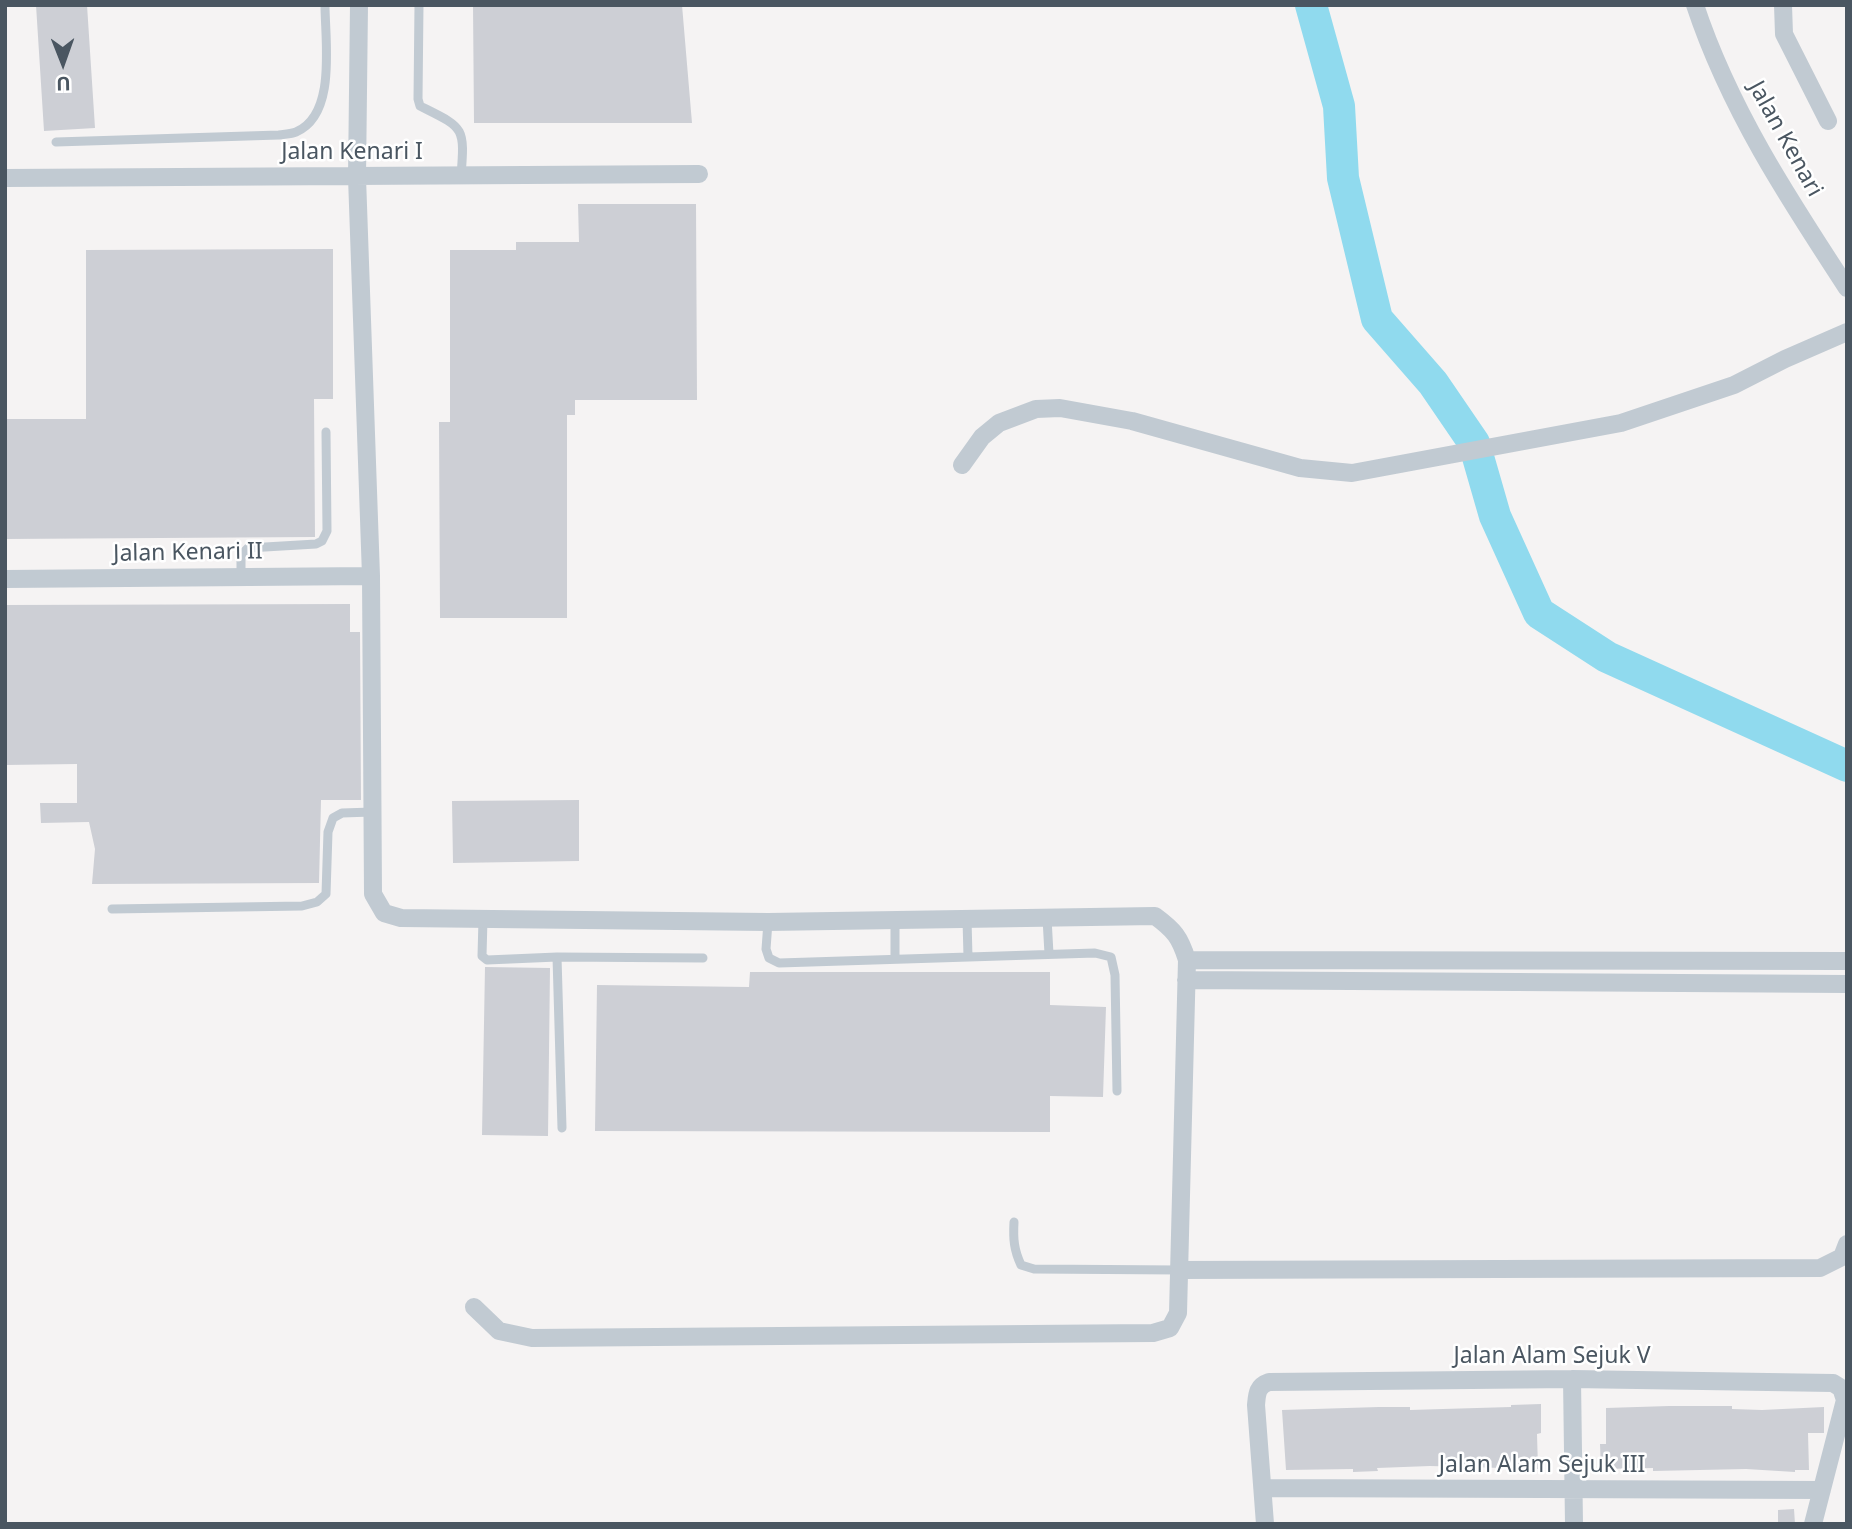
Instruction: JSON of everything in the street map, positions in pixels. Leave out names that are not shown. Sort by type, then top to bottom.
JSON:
[{"type":"street","points":[[359,5],[357,177],[371,576],[373,894],[384,913],[401,918],[768,922],[1155,916],[1175,931],[1187,960],[1178,1313],[1170,1328],[1153,1333],[532,1338],[499,1331],[474,1307]]},
{"type":"street","name":"Jalan Kenari","points":[[1695,5],[1729,88],[1770,170],[1847,288]]},
{"type":"street","points":[[1783,5],[1784,34],[1828,121]]},
{"type":"street","name":"Jalan Kenari I","points":[[5,178],[699,174]]},
{"type":"street","points":[[962,465],[982,437],[999,423],[1036,409],[1060,408],[1132,421],[1300,468],[1353,473],[1394,467],[1450,454],[1621,423],[1675,407],[1734,385],[1784,359],[1847,332]]},
{"type":"street","name":"Jalan Kenari II","points":[[5,579],[371,576]]},
{"type":"street","points":[[1187,960],[1847,961]]},
{"type":"street","points":[[1186,980],[1847,984]]},
{"type":"street","points":[[1179,1270],[1820,1268],[1842,1257],[1847,1244]]},
{"type":"street","points":[[1572,1379],[1574,1524]]},
{"type":"street","name":"Jalan Alam Sejuk V","points":[[1263,1488],[1256,1405],[1257,1392],[1262,1384],[1572,1379],[1833,1383],[1842,1388],[1845,1400],[1822,1490]]},
{"type":"street","points":[[1263,1488],[1265,1524]]},
{"type":"street","name":"Jalan Alam Sejuk III","points":[[1263,1488],[1822,1490]]},
{"type":"street","points":[[1813,1524],[1822,1490]]},
{"type":"lane","points":[[56,142],[279,135],[297,132],[313,119],[325,96],[325,5]]},
{"type":"lane","points":[[419,5],[420,106],[455,125],[462,134],[461,176]]},
{"type":"lane","points":[[241,577],[241,555],[248,548],[316,544],[323,541],[327,531],[326,432]]},
{"type":"lane","points":[[112,909],[302,906],[317,902],[326,894],[328,832],[333,818],[342,813],[372,812]]},
{"type":"lane","points":[[1047,918],[1049,954]]},
{"type":"lane","points":[[482,919],[482,956],[487,960],[557,957],[703,958]]},
{"type":"lane","points":[[967,919],[968,957]]},
{"type":"lane","points":[[895,920],[895,959]]},
{"type":"lane","points":[[768,922],[766,949],[769,958],[779,963],[1095,953],[1111,957],[1115,975],[1117,1091]]},
{"type":"lane","points":[[557,957],[562,1128]]},
{"type":"lane","points":[[1014,1222],[1015,1253],[1021,1265],[1034,1269],[1179,1270]]},
{"type":"building","points":[[36,5],[87,5],[95,128],[44,131]]},
{"type":"building","points":[[473,5],[682,5],[692,123],[474,123]]},
{"type":"building","points":[[578,204],[696,204],[697,400],[575,400],[575,415],[567,415],[567,618],[440,618],[439,422],[450,422],[450,250],[516,250],[516,242],[579,242]]},
{"type":"building","points":[[333,249],[333,399],[314,399],[315,537],[5,539],[5,419],[86,419],[86,250]]},
{"type":"building","points":[[350,604],[350,632],[360,632],[361,800],[321,800],[319,883],[92,884],[95,849],[89,822],[41,823],[40,803],[77,803],[77,764],[5,765],[5,605]]},
{"type":"building","points":[[579,800],[579,861],[453,863],[452,801]]},
{"type":"building","points":[[485,967],[550,968],[548,1136],[482,1135]]},
{"type":"building","points":[[750,972],[1050,972],[1050,1005],[1106,1007],[1103,1097],[1050,1096],[1050,1132],[595,1131],[597,985],[749,987]]},
{"type":"building","points":[[1541,1404],[1541,1433],[1537,1434],[1538,1469],[1430,1466],[1377,1468],[1378,1471],[1353,1472],[1353,1469],[1286,1470],[1282,1410],[1410,1407],[1410,1410]]},
{"type":"building","points":[[1732,1406],[1732,1409],[1762,1410],[1824,1407],[1824,1433],[1808,1433],[1809,1470],[1601,1469],[1600,1444],[1606,1444],[1606,1408]]},
{"type":"building","points":[[1794,1509],[1795,1524],[1778,1524],[1778,1510]]},
{"type":"waterway","points":[[1311,5],[1339,106],[1343,178],[1377,319],[1433,383],[1474,443],[1495,516],[1539,613],[1607,657],[1847,766]]}]
